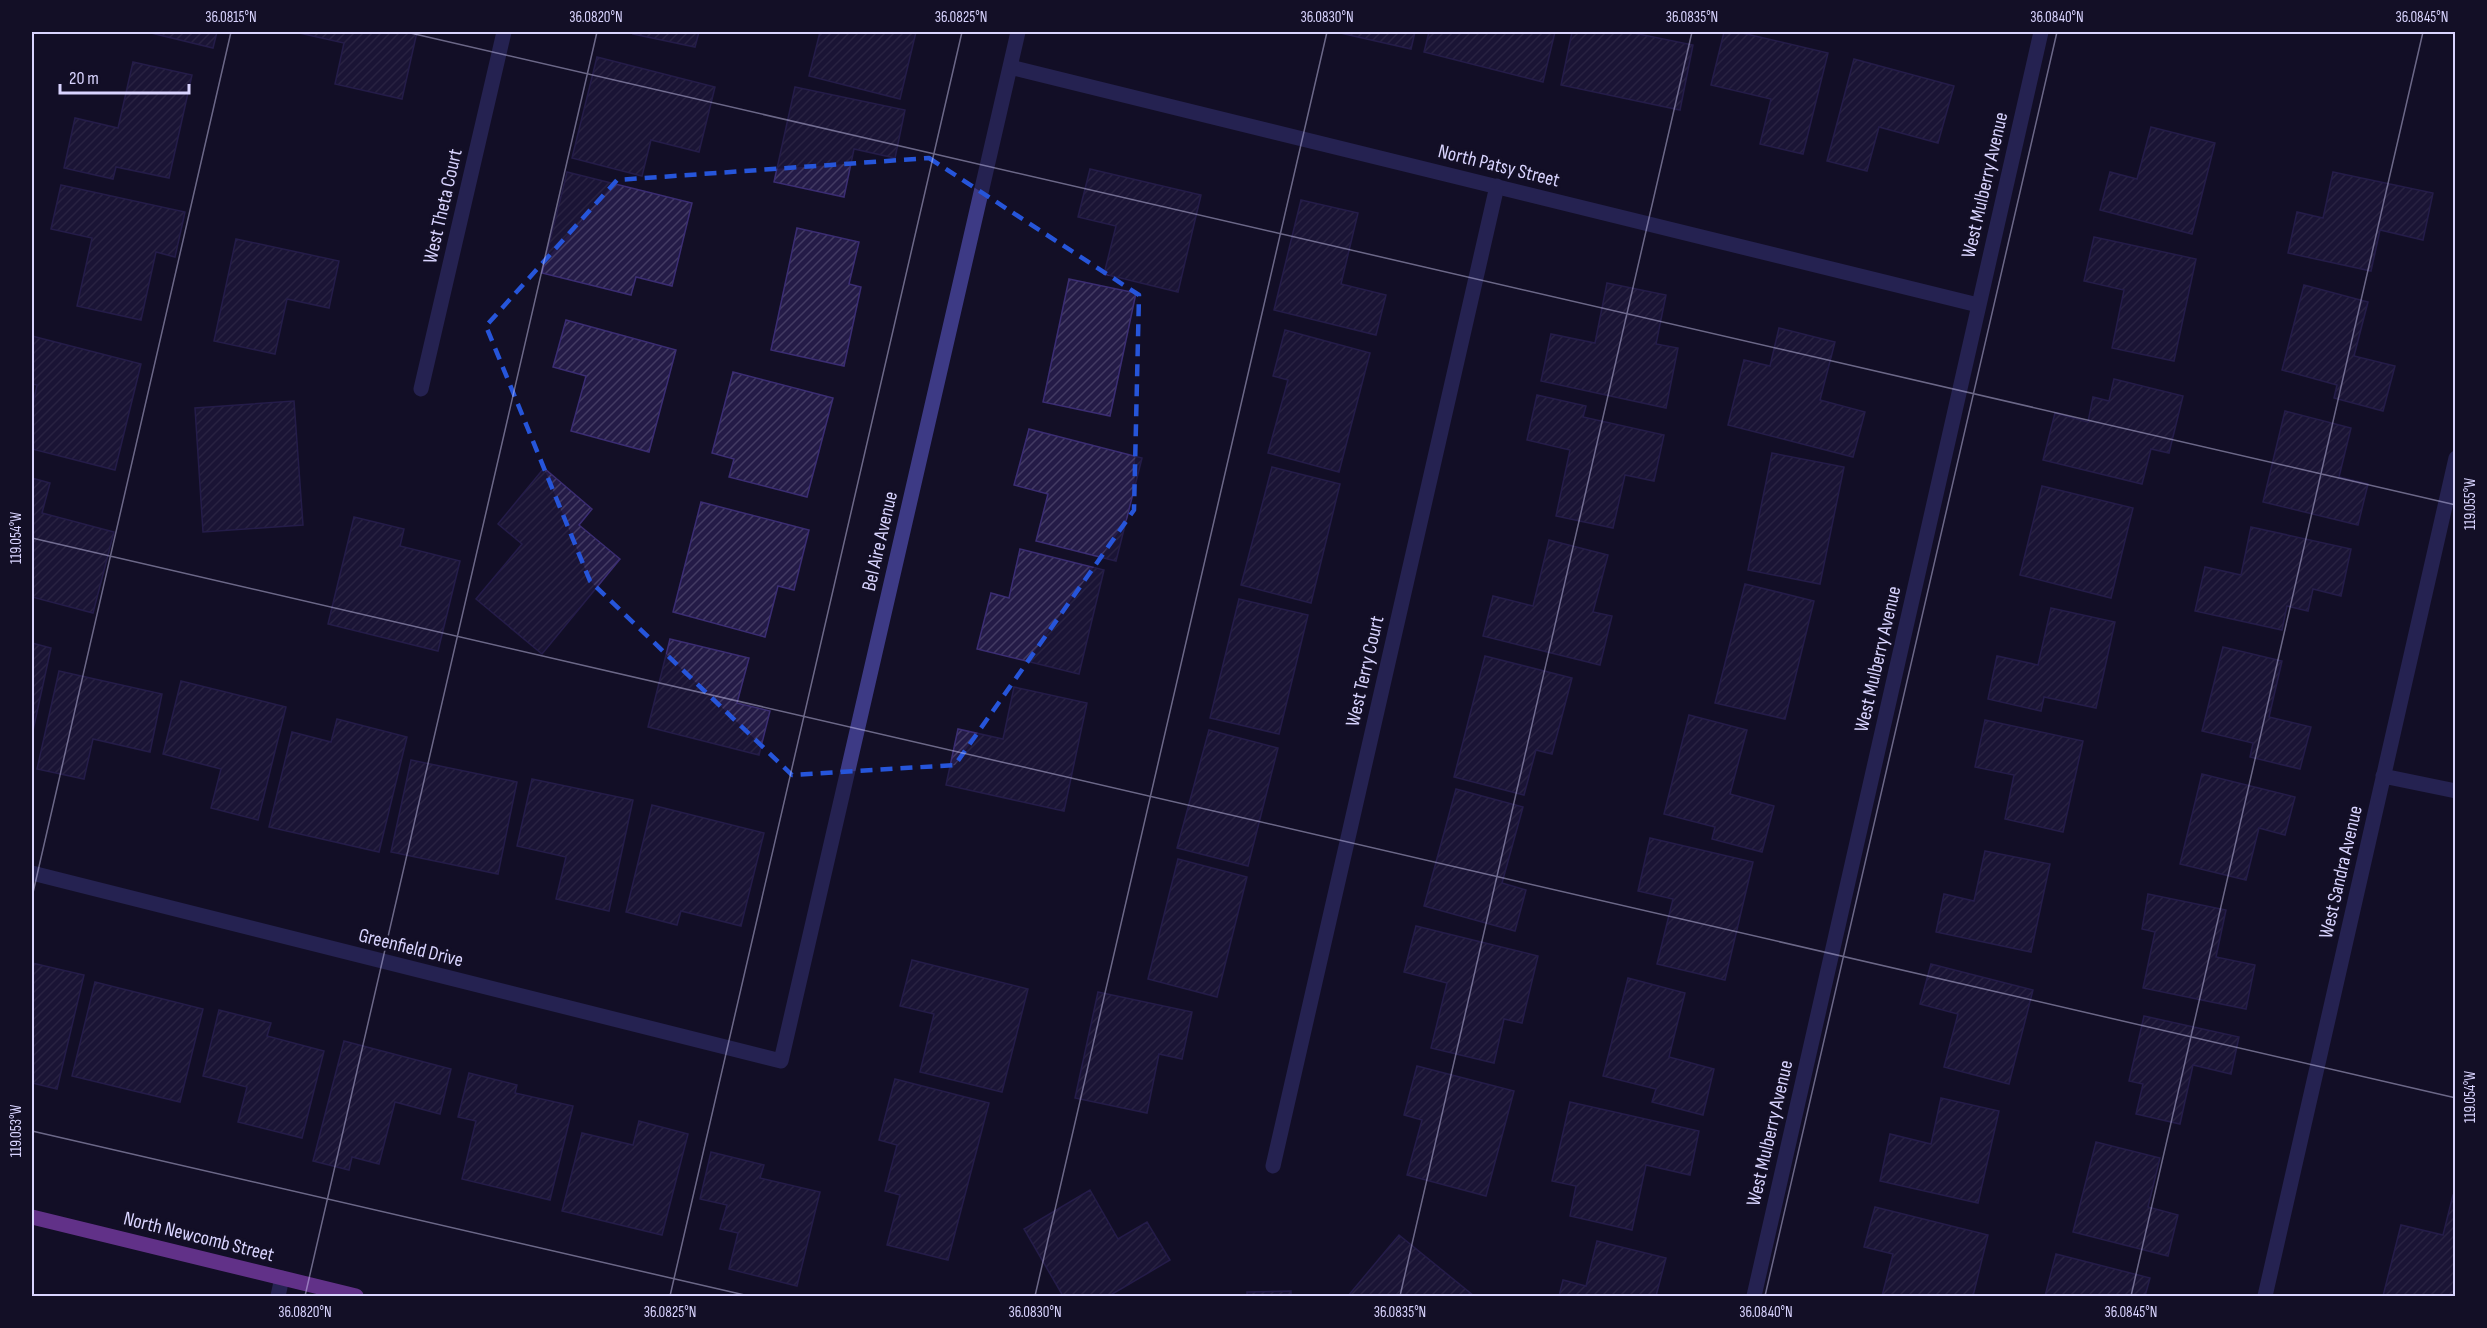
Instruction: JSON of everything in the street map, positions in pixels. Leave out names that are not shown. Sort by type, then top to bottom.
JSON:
[{"type":"main road","name":"North Newcomb Street","points":[[32,1217],[356,1296]]},
{"type":"street","name":"West Theta Court","points":[[421,389],[504,32]]},
{"type":"street","name":"Bel Aire Avenue","points":[[781,1061],[1018,32]]},
{"type":"street","name":"West Mulberry Avenue","points":[[1754,1296],[2041,32]]},
{"type":"street","name":"North Patsy Street","points":[[1010,67],[1978,305]]},
{"type":"street","name":"West Terry Court","points":[[1272,1166],[1497,186]]},
{"type":"street","name":"West Sandra Avenue","points":[[2265,1296],[2456,458]]},
{"type":"street","points":[[2383,776],[2456,791]]},
{"type":"street","name":"Greenfield Drive","points":[[32,873],[781,1061]]},
{"type":"street","points":[[278,1296],[282,1278]]},
{"type":"highlighted area","points":[[929,158],[1139,295],[1134,510],[955,765],[792,775],[590,581],[486,326],[617,180]]},
{"type":"building","points":[[147,32],[217,32],[213,48]]},
{"type":"building","points":[[295,32],[417,32],[402,99],[335,84],[344,43]]},
{"type":"building","points":[[634,32],[699,32],[695,47],[633,34]]},
{"type":"building","points":[[820,32],[916,32],[900,99],[809,76]]},
{"type":"building","points":[[1336,32],[1415,32],[1411,49]]},
{"type":"building","points":[[1429,32],[1555,32],[1543,82],[1424,52]]},
{"type":"building","points":[[1572,32],[1629,32],[1693,45],[1680,110],[1561,85]]},
{"type":"building","points":[[1724,32],[1738,32],[1828,53],[1803,154],[1760,144],[1771,99],[1711,85]]},
{"type":"building","points":[[597,57],[715,87],[699,152],[651,140],[642,176],[572,158]]},
{"type":"building","points":[[1854,59],[1954,86],[1938,143],[1879,127],[1867,171],[1827,161]]},
{"type":"building","points":[[133,62],[192,75],[169,178],[116,167],[113,179],[64,168],[75,118],[118,128]]},
{"type":"building","points":[[795,87],[905,110],[895,158],[854,149],[844,197],[774,182]]},
{"type":"building","points":[[2151,127],[2215,143],[2192,234],[2100,210],[2110,172],[2137,179]]},
{"type":"building","points":[[1090,169],[1201,195],[1178,292],[1104,274],[1116,226],[1078,217]]},
{"type":"building","points":[[567,172],[692,203],[672,286],[636,277],[631,295],[542,273]]},
{"type":"building","points":[[2333,172],[2433,193],[2423,240],[2380,230],[2371,271],[2288,253],[2297,212],[2323,218]]},
{"type":"building","points":[[61,185],[185,212],[175,257],[156,252],[141,320],[77,306],[92,238],[51,229]]},
{"type":"building","points":[[1301,200],[1358,213],[1341,284],[1386,295],[1376,335],[1274,310]]},
{"type":"building","points":[[797,228],[859,242],[849,284],[861,287],[844,366],[771,350]]},
{"type":"building","points":[[2094,237],[2196,259],[2174,361],[2112,348],[2124,290],[2084,281]]},
{"type":"building","points":[[236,239],[339,261],[329,308],[287,299],[275,354],[214,341]]},
{"type":"building","points":[[1069,279],[1136,293],[1110,416],[1043,402]]},
{"type":"building","points":[[1607,283],[1666,295],[1656,344],[1678,348],[1666,408],[1541,381],[1551,334],[1595,343]]},
{"type":"building","points":[[2304,285],[2368,302],[2354,356],[2395,366],[2383,411],[2334,398],[2337,385],[2282,370]]},
{"type":"building","points":[[566,320],[676,350],[649,452],[571,431],[586,376],[553,367]]},
{"type":"building","points":[[1779,328],[1835,342],[1820,400],[1865,412],[1853,457],[1728,425],[1744,360],[1770,366]]},
{"type":"building","points":[[1285,330],[1370,353],[1339,472],[1268,453],[1288,380],[1273,376]]},
{"type":"building","points":[[32,336],[141,364],[115,470],[32,449],[32,409],[37,385],[32,384]]},
{"type":"building","points":[[733,372],[833,398],[807,497],[729,477],[734,459],[712,453]]},
{"type":"building","points":[[2114,379],[2183,396],[2169,453],[2151,449],[2142,484],[2043,460],[2055,413],[2088,422],[2093,397],[2109,401]]},
{"type":"building","points":[[1537,395],[1586,406],[1583,417],[1664,435],[1654,481],[1625,475],[1613,528],[1556,516],[1570,450],[1527,440]]},
{"type":"building","points":[[294,401],[303,525],[203,532],[195,408]]},
{"type":"building","points":[[2285,411],[2351,428],[2339,477],[2368,484],[2358,525],[2263,502]]},
{"type":"building","points":[[1029,429],[1142,458],[1116,561],[1036,541],[1048,494],[1014,485]]},
{"type":"building","points":[[1772,453],[1844,467],[1820,584],[1748,570]]},
{"type":"building","points":[[1272,467],[1340,484],[1311,603],[1241,585]]},
{"type":"building","points":[[544,468],[592,509],[579,525],[620,559],[542,654],[476,599],[522,544],[498,524]]},
{"type":"building","points":[[32,478],[50,483],[42,513],[114,532],[93,613],[32,597]]},
{"type":"building","points":[[2042,486],[2133,508],[2111,598],[2020,575]]},
{"type":"building","points":[[701,502],[809,530],[794,590],[778,586],[765,637],[673,612]]},
{"type":"building","points":[[354,517],[404,529],[400,546],[460,561],[438,651],[328,624]]},
{"type":"building","points":[[2251,527],[2351,549],[2341,596],[2313,589],[2308,611],[2287,606],[2282,630],[2195,611],[2205,567],[2241,575]]},
{"type":"building","points":[[1549,540],[1608,555],[1593,612],[1612,616],[1600,665],[1483,636],[1493,596],[1533,606]]},
{"type":"building","points":[[1020,549],[1104,570],[1079,674],[977,649],[991,593],[1009,598]]},
{"type":"building","points":[[1745,584],[1814,601],[1785,719],[1715,703]]},
{"type":"building","points":[[1239,599],[1308,615],[1279,734],[1210,718]]},
{"type":"building","points":[[2051,608],[2115,622],[2096,708],[2044,697],[2041,711],[1988,699],[1997,656],[2038,665]]},
{"type":"building","points":[[670,639],[749,658],[737,703],[770,711],[759,755],[648,727]]},
{"type":"building","points":[[32,643],[51,648],[32,735]]},
{"type":"building","points":[[2223,647],[2282,661],[2269,717],[2311,727],[2300,769],[2250,757],[2253,743],[2202,731]]},
{"type":"building","points":[[1485,656],[1572,678],[1552,754],[1536,750],[1524,795],[1454,777]]},
{"type":"building","points":[[59,671],[162,694],[150,752],[93,739],[84,779],[37,769]]},
{"type":"building","points":[[181,681],[286,707],[258,820],[211,808],[221,769],[163,754]]},
{"type":"building","points":[[1014,687],[1087,703],[1064,811],[946,785],[958,729],[1003,739]]},
{"type":"building","points":[[1689,715],[1747,730],[1730,794],[1774,806],[1762,852],[1712,839],[1715,827],[1664,814]]},
{"type":"building","points":[[337,719],[407,737],[379,852],[269,827],[292,732],[331,742]]},
{"type":"building","points":[[1985,720],[2083,741],[2063,832],[2005,819],[2014,775],[1975,767]]},
{"type":"building","points":[[1209,730],[1278,748],[1248,866],[1177,848]]},
{"type":"building","points":[[411,760],[517,782],[498,874],[391,852]]},
{"type":"building","points":[[2202,774],[2295,797],[2285,835],[2259,828],[2246,880],[2180,864]]},
{"type":"building","points":[[532,779],[633,800],[609,911],[556,899],[566,857],[517,846]]},
{"type":"building","points":[[1456,789],[1523,807],[1502,883],[1526,890],[1515,931],[1424,906]]},
{"type":"building","points":[[652,805],[764,833],[741,926],[681,911],[677,925],[626,912]]},
{"type":"building","points":[[1650,838],[1753,862],[1725,980],[1657,964],[1673,899],[1638,891]]},
{"type":"building","points":[[1985,851],[2050,864],[2031,952],[1936,932],[1944,894],[1974,901]]},
{"type":"building","points":[[1178,859],[1247,877],[1217,997],[1148,979]]},
{"type":"building","points":[[2148,894],[2226,910],[2216,957],[2255,965],[2246,1009],[2143,988],[2155,932],[2142,929]]},
{"type":"building","points":[[1416,926],[1538,956],[1522,1023],[1504,1019],[1494,1063],[1431,1048],[1447,983],[1404,972]]},
{"type":"building","points":[[912,960],[1028,989],[1002,1092],[920,1072],[934,1014],[900,1006]]},
{"type":"building","points":[[32,963],[84,975],[57,1089],[32,1083]]},
{"type":"building","points":[[1931,964],[2033,990],[2009,1084],[1944,1067],[1958,1014],[1920,1004]]},
{"type":"building","points":[[1628,978],[1685,993],[1669,1057],[1714,1069],[1703,1115],[1652,1102],[1656,1089],[1603,1076]]},
{"type":"building","points":[[95,982],[203,1009],[180,1102],[72,1076]]},
{"type":"building","points":[[1098,992],[1192,1012],[1182,1059],[1159,1054],[1147,1113],[1075,1098]]},
{"type":"building","points":[[219,1010],[271,1023],[267,1036],[324,1051],[302,1138],[238,1122],[247,1087],[203,1076]]},
{"type":"building","points":[[2144,1016],[2239,1037],[2231,1074],[2193,1065],[2180,1124],[2136,1114],[2143,1084],[2129,1081]]},
{"type":"building","points":[[344,1041],[451,1069],[440,1114],[395,1102],[379,1164],[352,1157],[349,1170],[313,1161]]},
{"type":"building","points":[[1417,1066],[1514,1091],[1486,1196],[1407,1175],[1422,1120],[1404,1115]]},
{"type":"building","points":[[469,1073],[517,1085],[515,1093],[573,1106],[550,1200],[462,1179],[476,1121],[458,1117]]},
{"type":"building","points":[[895,1079],[989,1103],[948,1260],[887,1245],[900,1195],[885,1191],[897,1145],[879,1140]]},
{"type":"building","points":[[1941,1098],[1999,1111],[1978,1203],[1880,1181],[1890,1134],[1931,1144]]},
{"type":"building","points":[[1570,1102],[1699,1131],[1690,1175],[1646,1165],[1632,1230],[1570,1216],[1576,1186],[1552,1181]]},
{"type":"building","points":[[639,1121],[688,1134],[662,1235],[562,1211],[582,1133],[633,1145]]},
{"type":"building","points":[[2096,1142],[2160,1158],[2148,1207],[2178,1215],[2168,1256],[2073,1232]]},
{"type":"building","points":[[711,1152],[764,1165],[760,1178],[820,1192],[797,1286],[729,1269],[738,1233],[720,1229],[727,1205],[700,1199]]},
{"type":"building","points":[[1090,1190],[1118,1239],[1147,1222],[1170,1260],[1109,1296],[1063,1296],[1024,1229]]},
{"type":"building","points":[[2453,1195],[2456,1195],[2456,1296],[2383,1296],[2401,1225],[2443,1235]]},
{"type":"building","points":[[1875,1207],[1988,1235],[1973,1296],[1882,1296],[1893,1254],[1864,1247]]},
{"type":"building","points":[[1399,1235],[1474,1296],[1348,1296]]},
{"type":"building","points":[[1597,1241],[1666,1258],[1656,1296],[1559,1296],[1563,1280],[1586,1286]]},
{"type":"building","points":[[2056,1254],[2150,1278],[2145,1296],[2045,1296]]},
{"type":"building","points":[[1291,1291],[1291,1296],[1247,1296],[1247,1292]]}]
